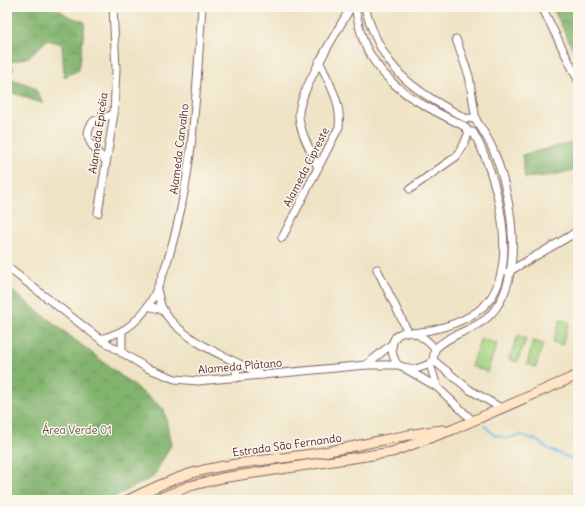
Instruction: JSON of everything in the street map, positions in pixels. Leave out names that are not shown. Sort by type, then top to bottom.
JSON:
[{"type":"main road","name":"Estrada São Fernando","points":[[155,500],[190,486],[222,478],[392,452],[454,429],[578,375]]},
{"type":"main road","name":"Estrada São Fernando","points":[[128,500],[165,483],[191,474],[226,466],[315,453],[424,432],[454,429]]},
{"type":"street","name":"Alameda Epicéia","points":[[98,213],[105,160],[114,114],[116,69],[113,7]]},
{"type":"street","name":"Alameda Carvalho","points":[[122,332],[132,324],[148,306],[157,290],[174,239],[185,197],[191,155],[202,7]]},
{"type":"street","points":[[318,168],[301,126],[298,109],[319,61],[351,7]]},
{"type":"street","points":[[355,7],[366,48],[379,67],[402,92],[420,104],[468,130],[486,159],[497,190],[504,232],[500,272],[494,292],[484,306],[468,317],[435,330],[411,332],[400,335],[392,344],[366,365]]},
{"type":"street","points":[[365,7],[370,28],[380,49],[395,70],[429,98],[467,119],[470,118],[477,122],[494,151],[508,201],[512,233],[511,272],[501,298],[488,317],[445,340],[435,349],[431,362],[437,387]]},
{"type":"street","points":[[542,7],[578,80]]},
{"type":"street","points":[[456,39],[469,76],[478,128],[468,130]]},
{"type":"street","name":"Alameda Cipreste","points":[[282,238],[339,128],[339,104],[319,61]]},
{"type":"street","points":[[105,160],[91,145],[88,132],[94,121],[114,114]]},
{"type":"street","points":[[410,189],[457,156],[464,144],[468,130],[467,119]]},
{"type":"street","points":[[500,272],[511,272],[578,230]]},
{"type":"street","name":"Alameda Plátano","points":[[7,267],[100,339],[147,368],[176,379],[198,381],[366,365],[400,366]]},
{"type":"street","points":[[377,269],[411,332],[425,340],[435,349]]},
{"type":"street","points":[[157,290],[163,310],[178,328],[237,363],[264,375]]},
{"type":"street","points":[[148,306],[163,310]]},
{"type":"street","points":[[100,339],[122,332],[122,353]]},
{"type":"street","points":[[392,344],[393,358],[400,366],[437,387],[473,421]]},
{"type":"street","points":[[400,366],[419,368],[431,362]]},
{"type":"street","points":[[431,362],[470,390],[502,408]]},
{"type":"street","points":[[236,378],[237,363]]},
{"type":"green space","points":[[7,7],[55,7],[68,16],[85,22],[79,70],[64,77],[62,44],[47,40],[29,57],[11,62],[11,9],[7,10]]},
{"type":"green space","points":[[552,7],[578,7],[578,59]]},
{"type":"green space","points":[[7,77],[34,87],[44,104],[7,91]]},
{"type":"green space","points":[[578,141],[578,169],[553,175],[525,178],[522,155]]},
{"type":"green space","name":"Área Verde 01","points":[[7,287],[164,409],[171,445],[153,477],[108,500],[7,500]]},
{"type":"green space","points":[[560,320],[569,322],[562,345],[553,342]]},
{"type":"green space","points":[[518,335],[526,339],[517,362],[509,359]]},
{"type":"green space","points":[[481,338],[497,344],[487,372],[471,366]]},
{"type":"green space","points":[[533,341],[543,344],[536,367],[527,364]]},
{"type":"waterway","points":[[485,426],[494,435],[508,438],[521,435],[536,440],[550,450],[578,461]]}]
